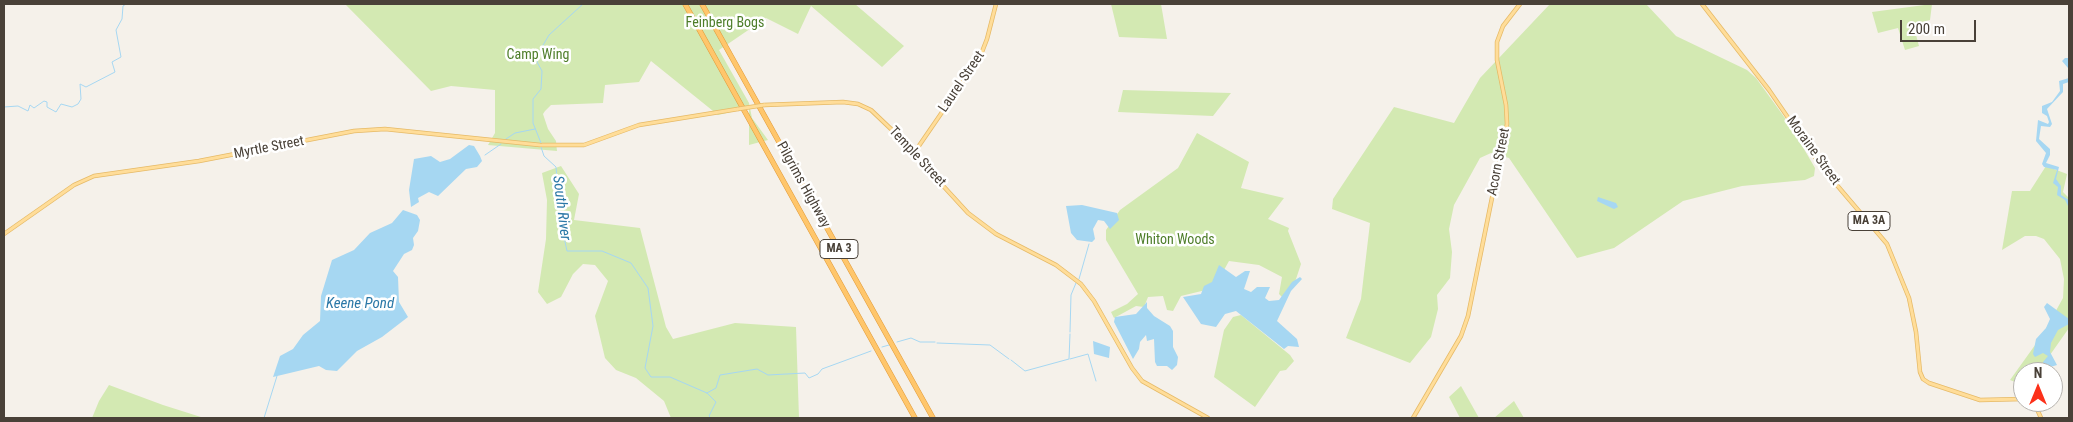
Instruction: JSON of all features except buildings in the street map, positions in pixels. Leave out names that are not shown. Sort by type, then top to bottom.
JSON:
[{"type":"highway","name":"Pilgrims Highway","points":[[685,4],[915,418]]},
{"type":"highway","name":"Pilgrims Highway","points":[[702,4],[933,418]]},
{"type":"main road","name":"Laurel Street","points":[[914,153],[980,57],[996,4]]},
{"type":"main road","name":"Acorn Street","points":[[1413,418],[1466,326],[1506,129],[1507,110],[1498,64],[1497,42],[1503,26],[1520,4]]},
{"type":"main road","name":"Moraine Street","points":[[1702,4],[1769,90],[1824,170],[1887,244],[1909,298],[1916,332],[1920,372],[1923,379],[1929,383],[1980,400],[2013,399]]},
{"type":"main road","name":"Temple Street","points":[[475,140],[541,145],[584,145],[639,125],[764,105],[822,102],[858,104],[884,122],[958,203],[988,228],[1056,265],[1081,284],[1091,297],[1132,368],[1142,381],[1208,418]]},
{"type":"main road","name":"Myrtle Street","points":[[4,234],[66,190],[82,180],[99,174],[199,161],[359,130],[385,129],[475,140]]},
{"type":"main road","points":[[908,147],[919,145]]},
{"type":"green space","name":"Camp Wing","points":[[345,4],[855,4],[904,46],[882,67],[811,6],[798,34],[766,18],[719,50],[749,103],[752,118],[768,140],[749,145],[749,108],[718,115],[651,61],[639,82],[605,85],[603,103],[551,105],[543,114],[548,129],[556,141],[557,151],[488,145],[495,133],[495,90],[451,86],[431,91]]},
{"type":"green space","points":[[1111,4],[1161,4],[1167,39],[1119,37]]},
{"type":"green space","points":[[1550,4],[1646,4],[1676,36],[1747,70],[1756,78],[1790,125],[1815,168],[1814,176],[1805,180],[1742,186],[1683,201],[1614,248],[1577,258],[1509,158],[1491,153],[1480,158],[1454,205],[1449,229],[1452,252],[1450,278],[1437,295],[1438,309],[1431,337],[1410,363],[1346,338],[1361,299],[1370,223],[1332,209],[1333,199],[1394,107],[1454,123],[1480,78]]},
{"type":"green space","points":[[1932,4],[1930,20],[1913,24],[1919,46],[1905,50],[1898,28],[1878,33],[1872,12]]},
{"type":"green space","points":[[1123,90],[1231,93],[1213,116],[1118,112]]},
{"type":"green space","name":"Whiton Woods","points":[[1197,133],[1249,162],[1241,188],[1284,198],[1268,219],[1289,228],[1288,231],[1301,264],[1293,288],[1282,297],[1279,294],[1282,277],[1259,265],[1229,261],[1214,288],[1181,296],[1173,311],[1167,310],[1163,296],[1148,297],[1144,307],[1136,306],[1114,318],[1111,312],[1127,304],[1138,294],[1106,240],[1106,230],[1120,210],[1178,168]]},
{"type":"green space","points":[[561,166],[579,194],[574,220],[640,228],[666,327],[673,339],[735,323],[796,327],[799,418],[671,418],[664,401],[636,378],[616,370],[605,358],[595,316],[608,281],[595,265],[583,264],[573,274],[561,297],[547,304],[538,292],[546,239],[547,200],[542,173]]},
{"type":"green space","points":[[2046,166],[2067,174],[2063,192],[2069,198],[2069,328],[2045,362],[2023,362],[2043,334],[2063,298],[2064,279],[2060,259],[2044,239],[2036,236],[2025,236],[2002,250],[2012,191],[2030,191]]},
{"type":"green space","points":[[1241,315],[1290,355],[1294,361],[1286,370],[1280,371],[1255,407],[1214,377],[1224,330],[1233,317]]},
{"type":"green space","points":[[109,385],[204,418],[92,418],[99,401]]},
{"type":"green space","points":[[1461,386],[1479,418],[1460,418],[1449,397]]},
{"type":"green space","points":[[1514,401],[1524,418],[1494,418]]},
{"type":"water","points":[[2065,58],[2069,58],[2069,78],[2068,68],[2062,61]]},
{"type":"water","points":[[2069,78],[2069,82],[2063,84],[2063,92],[2047,109],[2052,124],[2050,127],[2041,126],[2039,139],[2050,149],[2050,155],[2046,163],[2059,167],[2056,179],[2061,186],[2061,195],[2069,200],[2069,208],[2065,200],[2057,195],[2058,187],[2053,183],[2057,170],[2044,167],[2042,164],[2046,153],[2036,141],[2038,120],[2048,124],[2049,122],[2047,116],[2042,113],[2042,106],[2052,102],[2060,91],[2059,81]]},
{"type":"water","points":[[469,145],[474,146],[482,161],[477,167],[466,169],[438,196],[429,192],[418,198],[419,202],[411,207],[409,190],[414,159],[431,156],[440,162],[450,159]]},
{"type":"water","points":[[1598,197],[1616,203],[1618,207],[1614,209],[1597,201]]},
{"type":"water","points":[[1082,205],[1117,213],[1119,220],[1110,229],[1104,221],[1098,220],[1093,229],[1095,239],[1092,242],[1077,240],[1071,233],[1066,206]]},
{"type":"water","name":"Keene Pond","points":[[403,210],[417,215],[420,220],[418,231],[413,238],[414,245],[412,250],[404,254],[393,271],[398,277],[399,302],[408,317],[382,337],[357,351],[337,371],[326,370],[319,366],[273,377],[280,356],[293,349],[303,335],[320,321],[321,296],[332,260],[354,250],[370,233],[392,223]]},
{"type":"water","points":[[1219,265],[1236,277],[1245,271],[1250,271],[1244,289],[1251,292],[1257,287],[1270,287],[1265,298],[1269,301],[1279,300],[1292,282],[1300,277],[1302,279],[1291,291],[1277,321],[1297,339],[1299,347],[1288,346],[1284,349],[1236,311],[1225,314],[1216,327],[1201,324],[1183,297],[1201,294],[1204,286],[1212,282]]},
{"type":"water","points":[[1147,302],[1147,308],[1154,316],[1170,326],[1173,331],[1173,347],[1178,357],[1177,365],[1172,370],[1167,366],[1157,366],[1155,362],[1154,339],[1147,341],[1146,335],[1140,342],[1139,349],[1133,359],[1114,322],[1115,317],[1136,314]]},
{"type":"water","points":[[2047,303],[2069,319],[2069,324],[2058,330],[2051,343],[2050,352],[2055,362],[2043,362],[2048,356],[2043,353],[2035,357],[2033,354],[2036,339],[2046,328],[2050,319],[2044,307]]},
{"type":"water","points":[[1093,341],[1110,347],[1109,358],[1094,354]]},
{"type":"waterway","points":[[4,107],[18,106],[28,111],[30,105],[34,108],[44,101],[47,102],[47,107],[56,112],[61,104],[72,107],[78,104],[81,99],[80,84],[86,87],[115,72],[112,62],[121,57],[116,30],[122,19],[123,6],[126,4]]},
{"type":"waterway","name":"South River","points":[[541,143],[533,123],[533,99],[541,89],[542,71],[537,62],[539,52],[549,35],[583,4]]},
{"type":"waterway","points":[[506,139],[515,133],[535,129]]},
{"type":"waterway","points":[[485,155],[501,144]]},
{"type":"waterway","name":"South River","points":[[541,147],[544,156],[556,167],[561,223],[567,251],[602,251],[631,263],[648,288],[653,326],[645,368],[651,377],[670,377],[707,393],[716,402],[709,416],[711,418]]},
{"type":"waterway","points":[[1079,279],[1089,244]]},
{"type":"waterway","points":[[1070,332],[1071,295],[1076,283]]},
{"type":"waterway","points":[[1011,360],[1025,371],[1069,359],[1070,334]]},
{"type":"waterway","points":[[897,342],[911,338],[920,342],[935,342]]},
{"type":"waterway","points":[[937,343],[990,345],[1009,359]]},
{"type":"waterway","points":[[882,347],[889,345]]},
{"type":"waterway","points":[[707,393],[716,388],[720,375],[757,369],[768,375],[805,373],[809,378],[818,374],[822,369],[871,351]]},
{"type":"waterway","points":[[1070,359],[1088,354],[1096,381]]},
{"type":"waterway","points":[[264,418],[277,376]]},
{"type":"park label","name":"Feinberg Bogs","points":[[725,23]]}]
